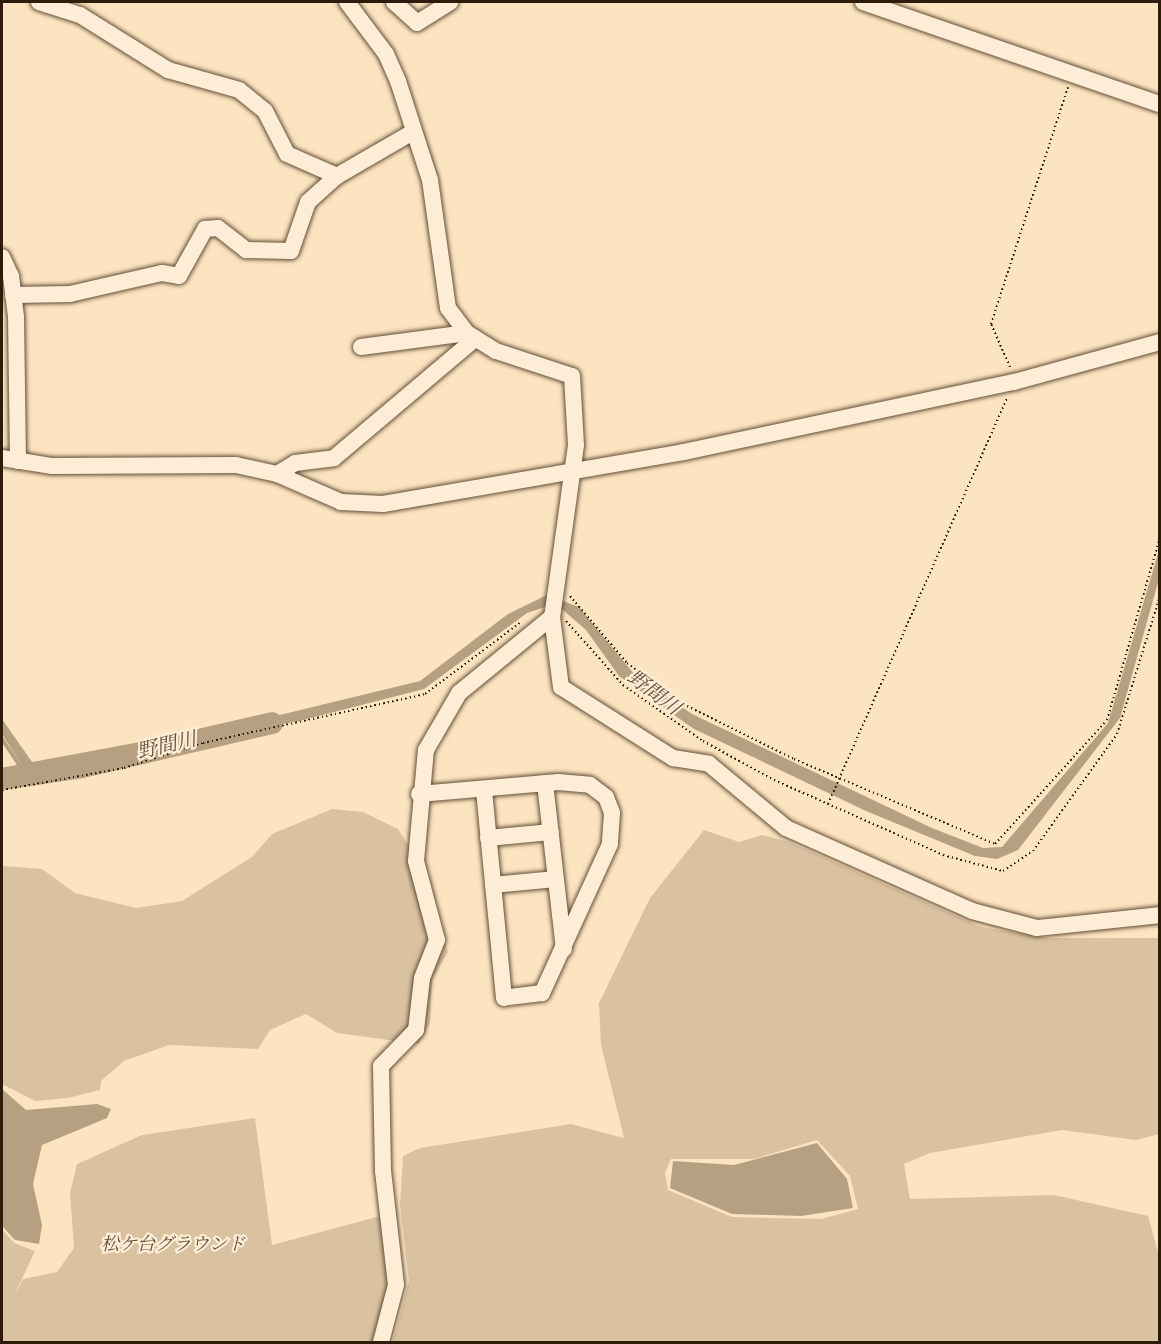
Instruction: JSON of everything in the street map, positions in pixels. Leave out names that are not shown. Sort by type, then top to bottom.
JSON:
[{"type":"street","points":[[39,2],[80,15],[168,70],[239,90],[265,111],[287,154],[337,176]]},
{"type":"street","points":[[347,2],[386,54],[430,180],[448,308],[471,336],[527,364],[572,376],[578,415],[552,616],[555,671],[572,698],[673,758],[709,764],[786,828],[972,911],[1037,928],[1160,915]]},
{"type":"street","points":[[394,2],[417,22],[450,2]]},
{"type":"street","points":[[863,2],[899,8],[1160,104]]},
{"type":"street","points":[[13,295],[70,294],[162,273],[179,276],[205,229],[218,228],[246,250],[291,250],[308,202],[337,176],[412,132]]},
{"type":"street","points":[[2,257],[13,295],[10,460],[52,466],[236,465],[277,474],[315,494],[360,504],[572,474],[1014,382],[1160,342]]},
{"type":"street","points":[[361,347],[471,336]]},
{"type":"street","points":[[277,474],[295,463],[334,458],[471,336]]},
{"type":"street","points":[[381,1342],[396,1285],[383,1171],[381,1066],[416,1030],[422,978],[437,940],[416,861],[419,794],[426,750],[459,693],[552,616]]},
{"type":"street","points":[[419,794],[545,783],[590,785],[606,797],[612,813],[610,844],[545,991],[504,998],[484,789]]},
{"type":"street","points":[[545,783],[564,950]]},
{"type":"street","points":[[488,838],[551,832]]},
{"type":"street","points":[[493,885],[556,879]]},
{"type":"path","points":[[828,804],[837,777],[1014,382],[991,324],[1073,73]]},
{"type":"path","points":[[556,591],[576,602],[648,682],[726,727],[995,844],[1010,832],[1107,720],[1160,537]]},
{"type":"path","points":[[552,616],[580,630],[623,685],[703,741],[828,804],[943,855],[1003,871],[1033,851],[1118,734],[1160,596]]},
{"type":"path","points":[[2,790],[124,768],[203,743],[425,694],[524,620]]},
{"type":"green space","points":[[332,809],[363,812],[398,829],[420,864],[448,952],[432,980],[430,1023],[419,1044],[337,1033],[306,1014],[270,1030],[258,1049],[169,1045],[124,1061],[101,1081],[100,1090],[68,1098],[35,1101],[2,1084],[2,866],[42,869],[75,893],[136,908],[182,901],[252,857],[272,834]]},
{"type":"green space","points":[[704,830],[739,842],[762,835],[789,842],[981,927],[1047,938],[1159,938],[1159,1134],[1136,1140],[1062,1130],[930,1153],[904,1164],[910,1199],[1054,1195],[1148,1216],[1159,1256],[1159,1342],[393,1342],[409,1281],[400,1205],[403,1156],[420,1148],[571,1124],[624,1138],[601,1045],[599,1003],[650,898]],"holes":[[[817,1140],[850,1176],[858,1209],[821,1219],[732,1217],[668,1190],[665,1173],[671,1159],[754,1159]]]},
{"type":"green space","name":"松ケ台グラウンド","points":[[255,1118],[272,1245],[384,1215],[392,1281],[377,1342],[2,1342],[2,1229],[14,1243],[35,1251],[13,1298],[23,1279],[57,1272],[74,1248],[70,1193],[77,1164],[142,1135]]},
{"type":"water","name":"野間川","points":[[1159,550],[1159,579],[1120,718],[1018,850],[997,859],[975,856],[866,811],[694,729],[619,676],[586,630],[563,610],[545,607],[527,613],[424,689],[299,721],[2,777],[2,768],[21,764],[2,734],[2,719],[32,762],[259,720],[420,681],[508,614],[547,595],[579,607],[635,675],[692,714],[932,828],[983,848],[1002,847],[1108,723]]},
{"type":"water","points":[[2,1089],[26,1110],[97,1104],[111,1109],[107,1118],[42,1145],[33,1184],[42,1225],[39,1244],[15,1240],[2,1226]]},
{"type":"water","points":[[817,1143],[847,1179],[853,1208],[801,1216],[732,1214],[670,1188],[673,1161],[734,1165]]},
{"type":"waterway","name":"野間川","points":[[2,779],[82,767],[272,723]]},
{"type":"waterway","points":[[2,739],[26,775]]}]
